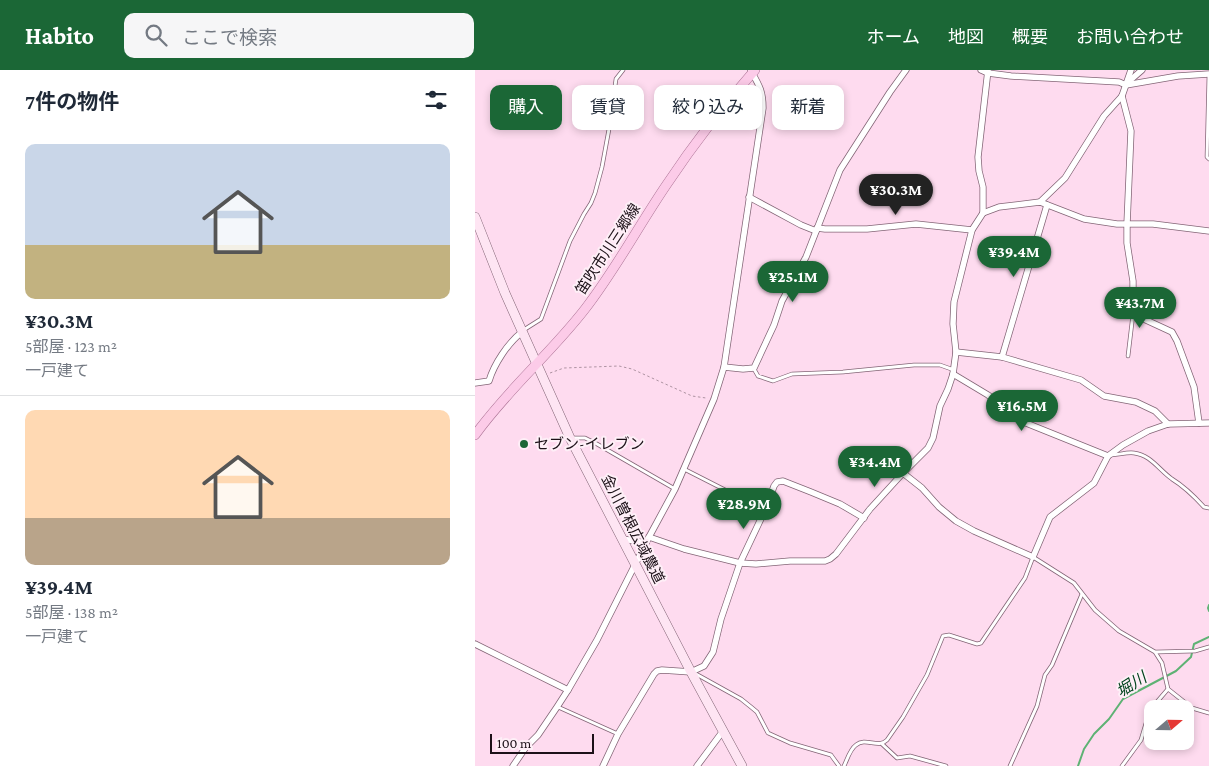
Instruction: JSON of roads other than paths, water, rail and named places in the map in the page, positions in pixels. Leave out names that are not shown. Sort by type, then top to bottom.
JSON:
[{"type":"main road","name":"笛吹市川三郷線","points":[[475,435],[499,403],[537,364],[585,308],[667,184],[752,71]]},
{"type":"street","points":[[724,367],[754,368],[782,301],[806,257],[840,170],[885,99],[906,70]]},
{"type":"street","points":[[981,70],[1011,76],[1119,82],[1126,84],[1178,76],[1209,74]]},
{"type":"street","points":[[1040,202],[1065,178],[1104,116],[1122,96],[1131,70]]},
{"type":"street","points":[[1126,84],[1142,70]]},
{"type":"street","points":[[513,766],[526,747],[538,735],[557,707],[597,640],[675,489],[715,399],[724,367],[763,108],[761,87],[752,71]]},
{"type":"street","points":[[623,539],[647,540],[740,563],[825,561],[837,554],[864,518],[927,448],[933,438],[940,406],[954,372],[956,352],[953,302],[972,230],[983,213],[983,187],[978,157],[988,71]]},
{"type":"street","points":[[1122,96],[1131,131],[1127,243],[1133,280],[1133,314],[1172,332],[1193,386],[1199,422]]},
{"type":"street","points":[[749,197],[801,225],[817,229],[867,230],[916,224],[972,230]]},
{"type":"street","points":[[983,213],[999,207],[1040,202],[1084,220],[1127,224],[1153,224],[1209,231]]},
{"type":"street","points":[[1002,357],[1047,205]]},
{"type":"street","name":"金川曽根広域農道","points":[[475,217],[505,293],[570,438],[691,672],[742,766]]},
{"type":"street","points":[[475,383],[489,381],[492,371],[513,339],[522,332]]},
{"type":"street","points":[[956,352],[1002,357],[1081,380],[1103,396],[1136,402],[1155,411],[1168,424]]},
{"type":"street","points":[[954,372],[988,395],[1021,421],[1108,456]]},
{"type":"street","points":[[903,473],[922,488],[955,521],[1033,557],[1050,517],[1094,483],[1108,456],[1148,431],[1168,424],[1209,423]]},
{"type":"street","points":[[603,766],[618,734],[654,674],[662,670],[691,672],[704,666],[713,652],[721,619],[740,563],[777,482],[783,482],[840,504],[864,518]]},
{"type":"street","points":[[475,644],[568,690]]},
{"type":"street","points":[[697,766],[723,731]]},
{"type":"lane","points":[[522,332],[541,319],[570,241],[595,194],[602,167],[617,79],[623,70]]},
{"type":"lane","points":[[1209,74],[1207,157],[1209,159]]},
{"type":"lane","points":[[1128,356],[1133,314]]},
{"type":"lane","points":[[754,368],[758,376],[773,381],[792,374],[843,372],[915,365],[940,365],[954,372]]},
{"type":"lane","points":[[570,438],[585,438],[675,489]]},
{"type":"lane","points":[[1108,456],[1128,452],[1142,455],[1154,462],[1172,479],[1181,484],[1204,507],[1209,508]]},
{"type":"lane","points":[[684,469],[735,495],[767,506]]},
{"type":"lane","points":[[881,744],[887,740],[903,717],[927,675],[943,636],[949,635],[977,644],[981,643],[1025,578],[1033,557],[1074,583],[1095,610],[1119,631],[1155,652],[1162,662],[1168,689],[1191,708],[1209,712]]},
{"type":"lane","points":[[1010,766],[1037,706],[1045,675],[1052,665],[1082,594]]},
{"type":"lane","points":[[1155,652],[1195,651],[1209,647]]},
{"type":"lane","points":[[691,672],[751,706],[757,712],[768,733],[790,743],[831,755],[839,766]]},
{"type":"lane","points":[[1158,700],[1168,689]]},
{"type":"lane","points":[[557,707],[618,734]]},
{"type":"lane","points":[[1122,766],[1141,740],[1144,730]]},
{"type":"lane","points":[[844,766],[853,748],[857,743],[863,742],[881,744],[897,758],[910,756],[946,766]]},
{"type":"waterway","name":"堀川","points":[[1209,605],[1209,611]]},
{"type":"waterway","name":"堀川","points":[[1078,766],[1084,749],[1094,734],[1109,719],[1123,699],[1176,671],[1191,657],[1194,644],[1209,637]]},
{"type":"place","name":"セブン-イレブン","points":[[524,444]]}]
